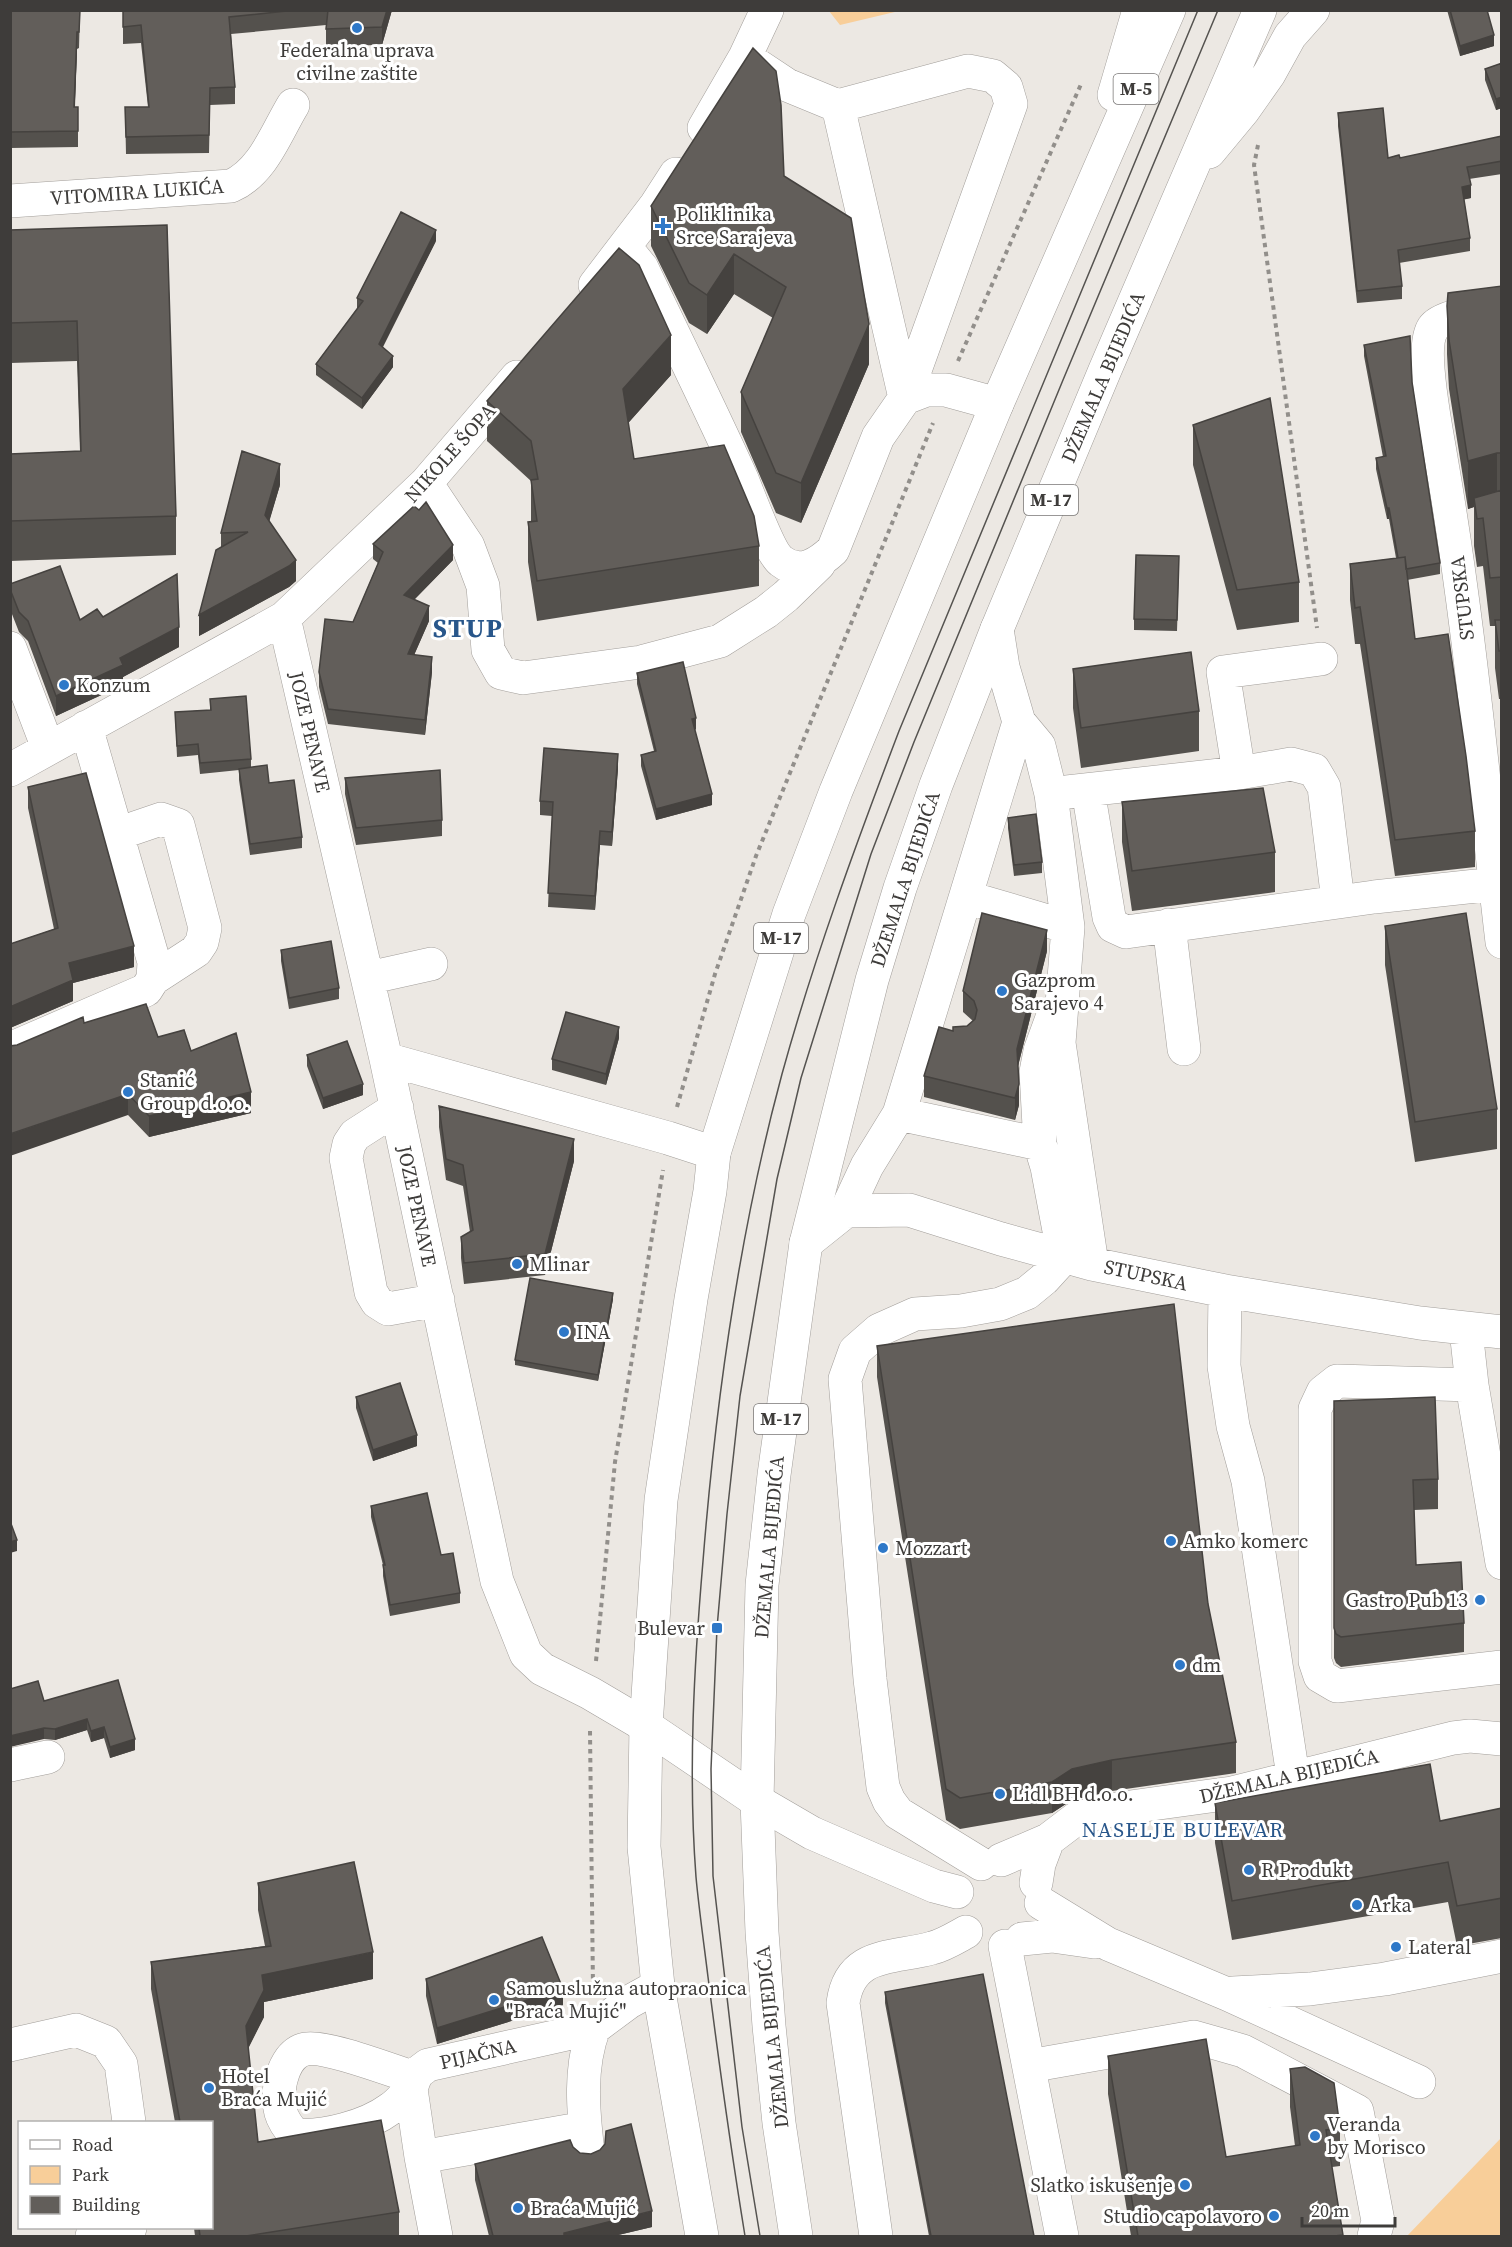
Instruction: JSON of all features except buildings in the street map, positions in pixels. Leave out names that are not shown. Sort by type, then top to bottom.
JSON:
[{"type":"street","points":[[574,311],[656,205],[745,57],[767,10]]},
{"type":"street","name":"M-17","points":[[702,2236],[658,1986],[645,1847],[646,1726],[661,1500],[714,1153],[793,903],[836,791],[997,404],[1102,168],[1112,103],[1139,10]]},
{"type":"street","name":"M-5","points":[[1102,168],[1169,10]]},
{"type":"street","name":"DŽEMALA BIJEDIĆA","points":[[796,2236],[779,2123],[769,2026],[762,1932],[757,1801],[762,1585],[774,1475],[806,1243],[866,1002],[900,888],[936,785],[997,629],[1260,10]]},
{"type":"street","points":[[1189,173],[1216,145],[1243,111],[1269,74],[1290,36],[1312,10]]},
{"type":"street","points":[[426,483],[468,546],[483,586],[488,650],[501,673],[523,678],[641,662],[720,641],[766,612],[786,596],[832,550],[878,437],[905,398],[1011,104],[1006,87],[993,76],[968,71],[838,105],[787,85],[745,57]]},
{"type":"street","name":"VITOMIRA LUKIĆA","points":[[10,201],[231,186],[242,181],[254,171],[293,105]]},
{"type":"street","points":[[838,105],[905,398]]},
{"type":"street","points":[[625,247],[642,268],[780,561],[798,568],[819,564]]},
{"type":"street","name":"STUPSKA","points":[[1502,307],[1440,320],[1433,328],[1429,338],[1428,355],[1434,413],[1468,528],[1490,741],[1502,942]]},
{"type":"street","name":"NIKOLE ŠOPA","points":[[10,770],[284,618],[426,483],[537,354]]},
{"type":"street","points":[[905,398],[926,390],[946,390],[997,404]]},
{"type":"street","name":"JOZE PENAVE","points":[[284,618],[397,1108],[497,1581],[526,1654],[542,1669],[590,1693],[646,1726]]},
{"type":"street","points":[[997,629],[1004,667],[1019,722],[1039,746],[1051,794],[1068,927],[1059,1043],[1078,1260]]},
{"type":"street","points":[[10,648],[48,748]]},
{"type":"street","points":[[1239,773],[1223,672],[1321,659]]},
{"type":"street","points":[[806,1243],[846,1211],[867,1166],[899,1114],[1019,722]]},
{"type":"street","points":[[86,727],[154,962],[153,979]]},
{"type":"street","points":[[1051,794],[1239,773],[1291,764],[1314,771],[1324,787],[1338,902]]},
{"type":"street","points":[[1088,790],[1109,917],[1113,926],[1126,932],[1338,902],[1497,872]]},
{"type":"street","points":[[10,1049],[146,990],[153,979],[196,951],[202,942],[205,928],[178,825],[161,819],[117,834]]},
{"type":"street","points":[[966,897],[1068,927]]},
{"type":"street","points":[[1170,926],[1184,1049]]},
{"type":"street","points":[[368,978],[430,964]]},
{"type":"street","points":[[1064,989],[1040,1051],[1028,1067],[1040,1144],[1078,1260]]},
{"type":"street","points":[[930,1015],[958,1031]]},
{"type":"street","points":[[386,1059],[714,1153]]},
{"type":"street","points":[[397,1108],[355,1135],[349,1144],[346,1158],[371,1292],[376,1302],[388,1309],[438,1300]]},
{"type":"street","points":[[899,1114],[1040,1144]]},
{"type":"street","name":"STUPSKA","points":[[846,1211],[909,1210],[1078,1260],[1225,1291],[1466,1330],[1502,1332]]},
{"type":"street","points":[[1078,1260],[1044,1279],[1027,1293],[1000,1304],[961,1311],[915,1314],[879,1330],[855,1351],[844,1379],[870,1679],[883,1787],[898,1813],[991,1862],[1015,1864],[1021,1868],[1038,1893],[1108,1944],[1227,1994],[1419,2082]]},
{"type":"street","points":[[1225,1291],[1224,1366],[1233,1426],[1248,1481],[1293,1776]]},
{"type":"street","points":[[1466,1330],[1472,1385],[1502,1563]]},
{"type":"street","points":[[1472,1385],[1336,1381],[1323,1392],[1315,1409],[1315,1661],[1320,1676],[1337,1686],[1502,1667]]},
{"type":"street","points":[[646,1726],[757,1801],[812,1833],[934,1886],[957,1892]]},
{"type":"street","name":"DŽEMALA BIJEDIĆA","points":[[991,1862],[1048,1840],[1077,1818],[1116,1809],[1232,1793],[1453,1738],[1470,1736],[1502,1739]]},
{"type":"street","points":[[10,1765],[48,1757]]},
{"type":"street","points":[[1014,1942],[1036,1923],[1039,1864],[1048,1840]]},
{"type":"street","points":[[991,1862],[970,1870],[962,1880],[957,1892],[956,1914],[966,1932],[984,1944],[1052,1936],[1108,1944]]},
{"type":"street","points":[[876,2236],[843,2003],[845,1987],[855,1972],[870,1961],[935,1947],[966,1932]]},
{"type":"street","points":[[1014,1942],[1029,2066],[1062,2236]]},
{"type":"street","points":[[1227,1994],[1353,1984],[1502,1956]]},
{"type":"street","name":"PIJAČNA","points":[[436,2236],[421,2157],[413,2084],[416,2074],[428,2065],[594,2028],[629,2002],[658,1986]]},
{"type":"street","points":[[421,2157],[587,2140],[584,2067],[586,2048],[594,2028]]},
{"type":"street","points":[[10,2045],[76,2031],[106,2042],[121,2064],[129,2121]]},
{"type":"street","points":[[1029,2066],[1194,2037],[1243,2051],[1357,2111],[1378,2221],[1374,2236]]},
{"type":"street","points":[[92,2236],[125,2229]]},
{"type":"path","points":[[1260,135],[1254,165],[1321,659]]},
{"type":"green space","points":[[829,11],[899,11],[840,25]]},
{"type":"green space","points":[[1501,2138],[1501,2236],[1407,2236]]},
{"type":"tram line","points":[[745,2236],[721,2075],[696,1877],[692,1759],[697,1640],[708,1500],[722,1377],[753,1194],[782,1074],[808,987],[836,901],[883,773],[1198,10]]},
{"type":"tram line","points":[[760,2236],[742,2127],[713,1876],[711,1769],[717,1628],[740,1396],[777,1179],[801,1078],[871,854],[914,742],[1218,10]]},
{"type":"place","name":"Federalna uprava civilne zaštite","points":[[357,28]]},
{"type":"place","name":"Poliklinika Srce Sarajeva","points":[[663,226]]},
{"type":"place","name":"Konzum","points":[[64,685]]},
{"type":"place","name":"Gazprom Sarajevo 4","points":[[1002,991]]},
{"type":"place","name":"Stanić Group d.o.o.","points":[[128,1092]]},
{"type":"place","name":"Mlinar","points":[[517,1264]]},
{"type":"place","name":"INA","points":[[564,1332]]},
{"type":"place","name":"Amko komerc","points":[[1171,1541]]},
{"type":"place","name":"Mozzart","points":[[883,1548]]},
{"type":"place","name":"Gastro Pub 13","points":[[1480,1600]]},
{"type":"place","name":"Bulevar","points":[[717,1628]]},
{"type":"place","name":"dm","points":[[1180,1665]]},
{"type":"place","name":"Lidl BH d.o.o.","points":[[1000,1794]]},
{"type":"place","name":"R Produkt","points":[[1249,1870]]},
{"type":"place","name":"Arka","points":[[1357,1905]]},
{"type":"place","name":"Lateral","points":[[1396,1947]]},
{"type":"place","name":"Samouslužna autopraonica \"Braća Mujić\"","points":[[494,2000]]},
{"type":"place","name":"Hotel Braća Mujić","points":[[209,2088]]},
{"type":"place","name":"Veranda by Morisco","points":[[1315,2136]]},
{"type":"place","name":"Slatko iskušenje","points":[[1185,2185]]},
{"type":"place","name":"Braća Mujić","points":[[518,2208]]},
{"type":"place","name":"Studio capolavoro","points":[[1274,2216]]},
{"type":"district","name":"STUP","points":[[468,628]]},
{"type":"district","name":"NASELJE BULEVAR","points":[[1183,1830]]}]
